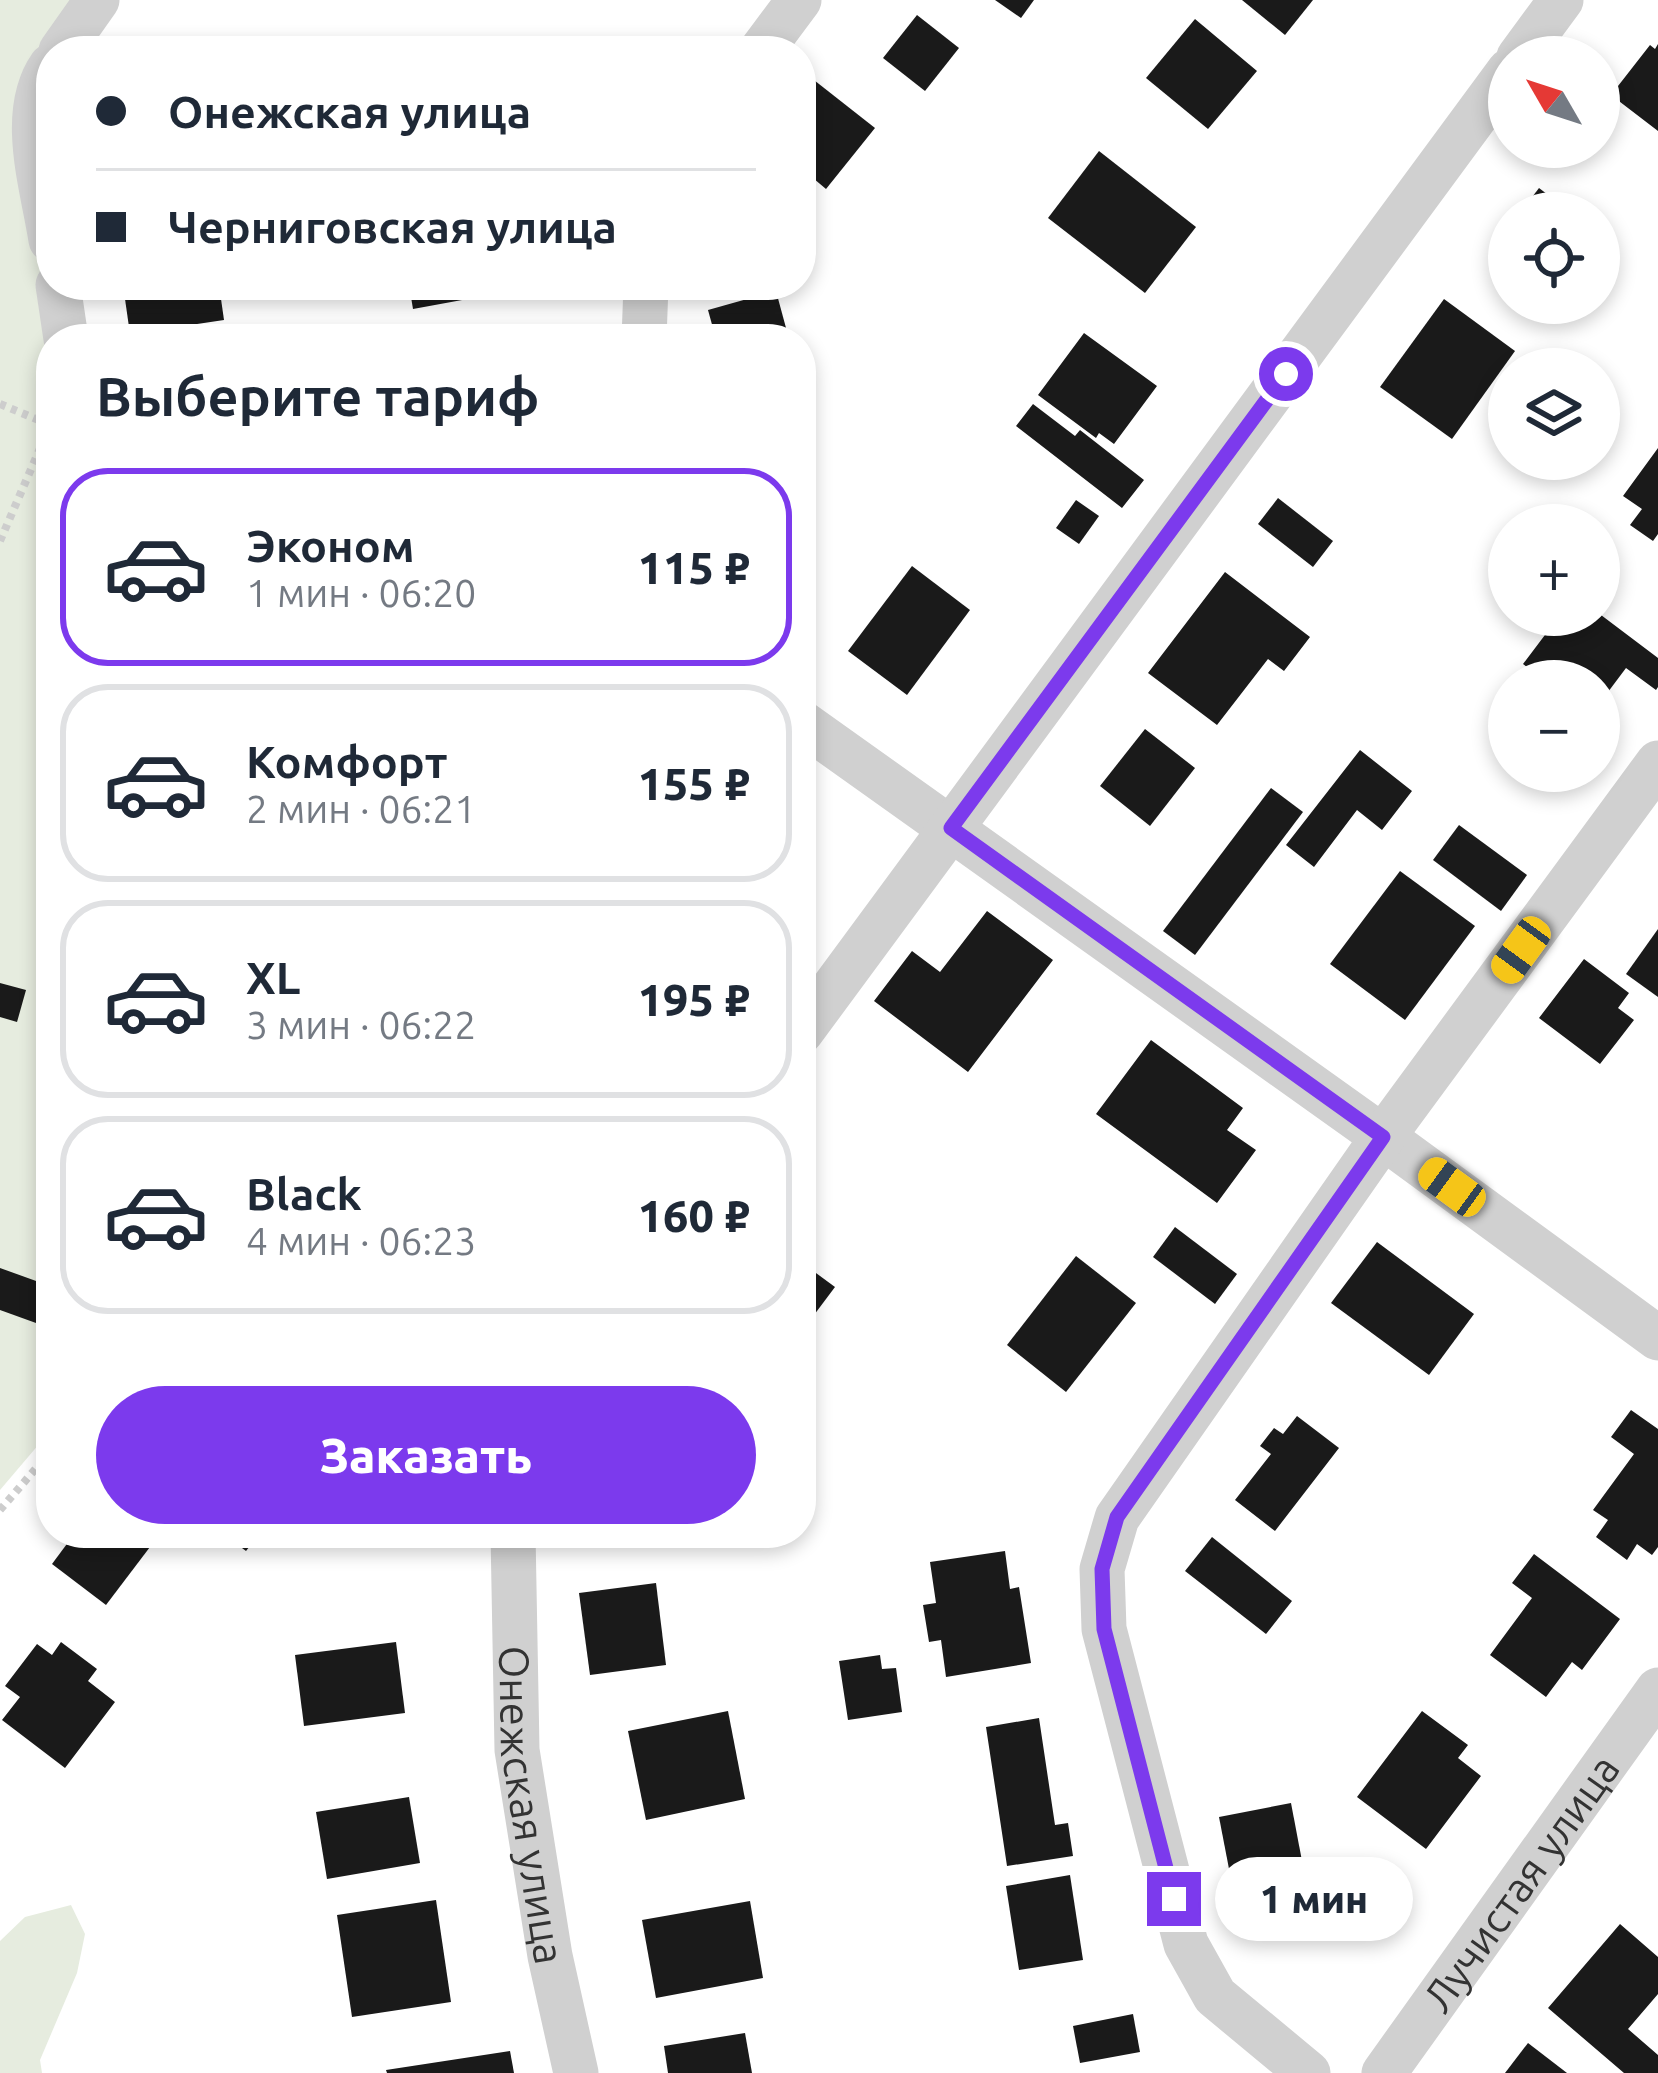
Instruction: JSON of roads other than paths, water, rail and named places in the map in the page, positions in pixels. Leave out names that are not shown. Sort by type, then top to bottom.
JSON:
[{"type":"street","points":[[72,36],[97,0]]},
{"type":"street","points":[[772,36],[799,0]]},
{"type":"street","points":[[1534,36],[1561,0]]},
{"type":"street","points":[[816,1012],[1488,99]]},
{"type":"street","points":[[816,733],[1658,1338]]},
{"type":"street","points":[[1308,2073],[1215,1996],[1186,1944],[1104,1629],[1102,1569],[1117,1517],[1383,1137],[1658,763]]},
{"type":"street","name":"Онежская улица","points":[[513,1548],[517,1750],[550,1955],[576,2073]]},
{"type":"street","name":"Лучистая улица","points":[[1384,2073],[1658,1690]]}]
